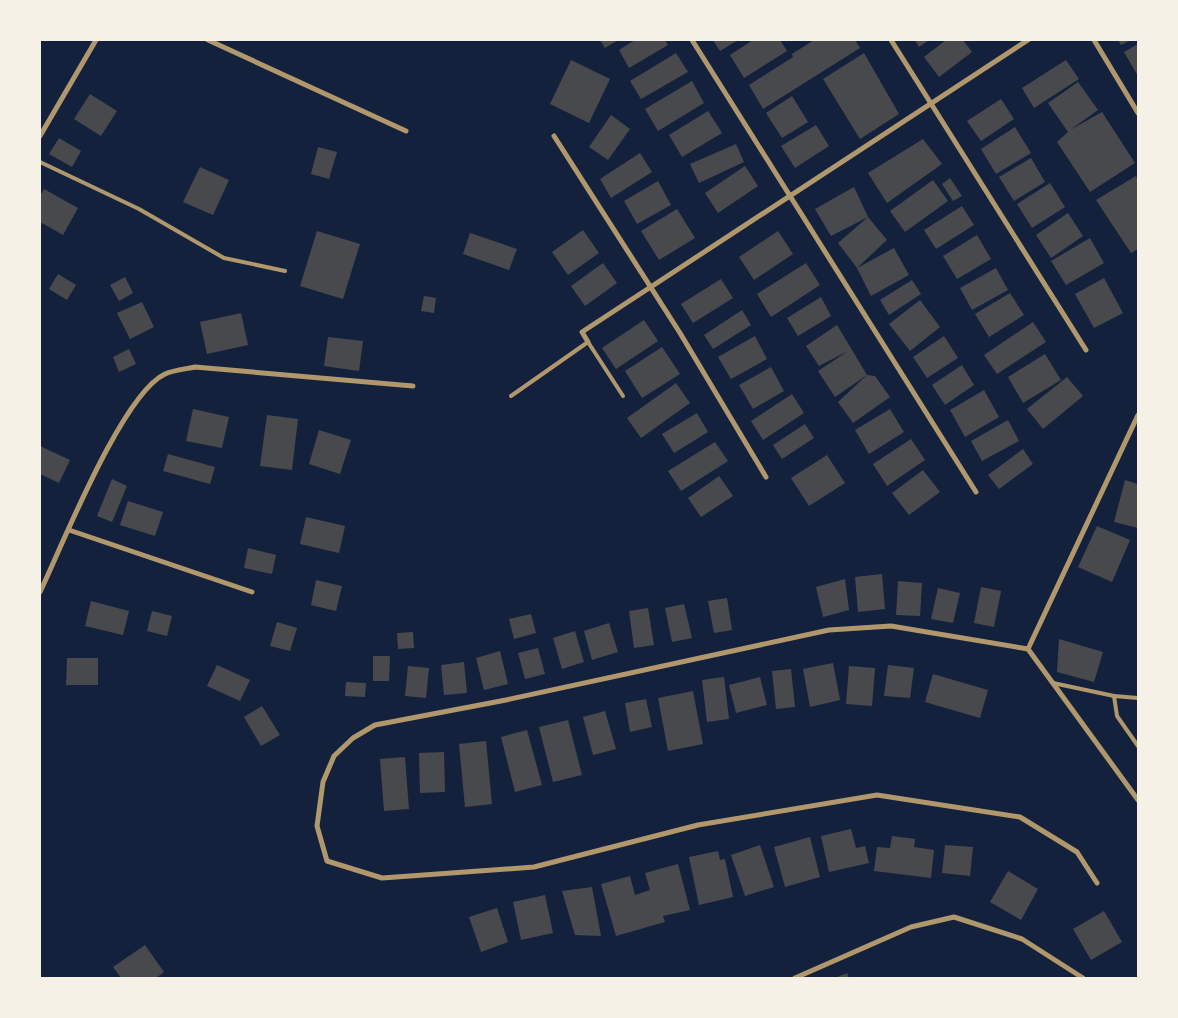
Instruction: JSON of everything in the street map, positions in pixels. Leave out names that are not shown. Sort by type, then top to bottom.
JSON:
[{"type":"street","points":[[40,136],[96,40]]},
{"type":"street","points":[[208,40],[406,131]]},
{"type":"street","points":[[692,40],[976,492]]},
{"type":"street","points":[[892,40],[1086,350]]},
{"type":"street","points":[[588,342],[582,332],[1028,40]]},
{"type":"street","points":[[1094,40],[1138,113]]},
{"type":"street","points":[[554,136],[651,288],[766,477]]},
{"type":"street","points":[[40,592],[106,450],[140,397],[164,374],[195,367],[413,386]]},
{"type":"street","points":[[1028,649],[1138,415]]},
{"type":"street","points":[[69,530],[252,592]]},
{"type":"street","points":[[1097,883],[1077,852],[1020,817],[877,795],[698,825],[534,867],[382,878],[327,861],[317,826],[323,782],[334,756],[354,738],[375,725],[506,700],[829,630],[891,626],[1028,649],[1138,800]]},
{"type":"street","points":[[795,978],[911,927],[954,917],[1022,939],[1083,978]]},
{"type":"lane","points":[[40,162],[139,208],[224,258],[285,272]]},
{"type":"lane","points":[[511,396],[588,342],[623,396]]},
{"type":"lane","points":[[1053,682],[1114,696],[1138,698]]},
{"type":"lane","points":[[1114,696],[1117,716],[1138,746]]},
{"type":"building","points":[[600,40],[618,40],[605,48]]},
{"type":"building","points":[[635,40],[665,40],[668,45],[629,68],[619,50]]},
{"type":"building","points":[[713,40],[738,40],[720,51]]},
{"type":"building","points":[[753,40],[780,40],[787,51],[744,78],[730,55]]},
{"type":"building","points":[[814,40],[855,40],[860,48],[763,109],[749,85],[793,57],[792,54]]},
{"type":"building","points":[[915,40],[929,40],[919,47]]},
{"type":"building","points":[[946,40],[963,40],[972,52],[939,77],[924,57]]},
{"type":"building","points":[[1118,40],[1131,40],[1121,45]]},
{"type":"building","points":[[1138,44],[1138,76],[1124,52]]},
{"type":"building","points":[[676,53],[688,72],[641,99],[630,81]]},
{"type":"building","points":[[864,53],[899,114],[860,139],[823,79]]},
{"type":"building","points":[[571,60],[610,79],[589,123],[550,104]]},
{"type":"building","points":[[1066,60],[1079,79],[1034,108],[1022,88]]},
{"type":"building","points":[[692,81],[704,103],[658,131],[645,109]]},
{"type":"building","points":[[1078,82],[1098,110],[1070,130],[1102,112],[1135,163],[1090,192],[1057,142],[1068,132],[1048,103]]},
{"type":"building","points":[[90,94],[117,111],[101,136],[74,119]]},
{"type":"building","points":[[792,96],[808,122],[782,138],[766,113]]},
{"type":"building","points":[[1001,99],[1014,119],[981,141],[967,121]]},
{"type":"building","points":[[708,111],[722,133],[682,157],[669,135]]},
{"type":"building","points":[[611,115],[630,129],[608,160],[589,147]]},
{"type":"building","points":[[816,125],[829,146],[795,168],[781,146]]},
{"type":"building","points":[[1015,127],[1031,153],[996,174],[981,149]]},
{"type":"building","points":[[59,138],[81,151],[72,167],[49,154]]},
{"type":"building","points":[[923,139],[942,164],[887,203],[868,173]]},
{"type":"building","points":[[736,144],[744,162],[699,183],[690,164]]},
{"type":"building","points":[[318,147],[337,152],[329,179],[311,174]]},
{"type":"building","points":[[640,153],[652,172],[611,198],[600,179]]},
{"type":"building","points":[[1031,158],[1045,182],[1014,201],[999,177]]},
{"type":"building","points":[[745,166],[758,186],[718,213],[705,193]]},
{"type":"building","points":[[200,167],[229,180],[213,215],[183,202]]},
{"type":"building","points":[[1136,176],[1138,180],[1138,249],[1131,253],[1096,200]]},
{"type":"building","points":[[950,178],[962,196],[953,201],[942,184]]},
{"type":"building","points":[[933,180],[948,201],[905,232],[890,211]]},
{"type":"building","points":[[658,181],[671,205],[637,224],[624,201]]},
{"type":"building","points":[[1050,183],[1065,207],[1032,228],[1017,204]]},
{"type":"building","points":[[854,187],[868,217],[831,236],[815,209]]},
{"type":"building","points":[[44,189],[78,208],[63,235],[40,222],[40,196]]},
{"type":"building","points":[[962,206],[974,225],[936,249],[924,230]]},
{"type":"building","points":[[677,209],[695,238],[659,260],[641,231]]},
{"type":"building","points":[[1068,213],[1083,236],[1051,258],[1036,235]]},
{"type":"building","points":[[868,217],[887,240],[857,268],[838,243]]},
{"type":"building","points":[[583,230],[599,253],[568,275],[552,252]]},
{"type":"building","points":[[317,231],[360,244],[343,299],[300,286]]},
{"type":"building","points":[[778,231],[793,254],[754,280],[739,257]]},
{"type":"building","points":[[470,233],[517,249],[509,270],[463,254]]},
{"type":"building","points":[[977,235],[991,259],[957,279],[943,256]]},
{"type":"building","points":[[1090,238],[1104,263],[1066,285],[1051,261]]},
{"type":"building","points":[[894,248],[909,275],[871,296],[857,268]]},
{"type":"building","points":[[603,263],[617,283],[585,306],[571,286]]},
{"type":"building","points":[[806,263],[820,285],[771,317],[757,294]]},
{"type":"building","points":[[996,268],[1008,290],[972,310],[960,288]]},
{"type":"building","points":[[58,274],[76,285],[67,300],[49,289]]},
{"type":"building","points":[[125,277],[133,293],[119,301],[110,285]]},
{"type":"building","points":[[1104,278],[1123,313],[1094,328],[1075,294]]},
{"type":"building","points":[[721,279],[733,298],[693,323],[681,304]]},
{"type":"building","points":[[912,280],[921,294],[889,315],[880,300]]},
{"type":"building","points":[[1010,293],[1024,315],[989,337],[975,314]]},
{"type":"building","points":[[424,296],[436,298],[434,313],[421,311]]},
{"type":"building","points":[[821,297],[831,316],[798,336],[787,318]]},
{"type":"building","points":[[920,300],[940,327],[910,351],[889,324]]},
{"type":"building","points":[[142,302],[154,327],[130,339],[117,313]]},
{"type":"building","points":[[742,310],[751,325],[713,349],[704,335]]},
{"type":"building","points":[[241,313],[248,345],[207,354],[200,322]]},
{"type":"building","points":[[644,320],[658,341],[616,369],[602,348]]},
{"type":"building","points":[[1033,322],[1046,342],[997,374],[984,355]]},
{"type":"building","points":[[837,325],[867,375],[835,397],[818,371],[848,351],[819,366],[806,346]]},
{"type":"building","points":[[755,336],[767,359],[731,379],[718,357]]},
{"type":"building","points":[[944,336],[958,358],[927,378],[913,357]]},
{"type":"building","points":[[328,337],[363,341],[359,371],[324,366]]},
{"type":"building","points":[[662,347],[680,374],[642,398],[625,371]]},
{"type":"building","points":[[129,349],[136,364],[119,372],[113,357]]},
{"type":"building","points":[[1045,354],[1061,380],[1023,403],[1008,377]]},
{"type":"building","points":[[962,365],[974,385],[945,405],[932,385]]},
{"type":"building","points":[[771,367],[784,391],[753,409],[739,385]]},
{"type":"building","points":[[867,375],[875,376],[890,397],[853,423],[838,402]]},
{"type":"building","points":[[1067,377],[1083,396],[1043,429],[1027,409]]},
{"type":"building","points":[[676,383],[690,403],[641,438],[627,418]]},
{"type":"building","points":[[984,390],[999,417],[965,437],[950,410]]},
{"type":"building","points":[[792,394],[804,413],[763,440],[751,421]]},
{"type":"building","points":[[193,409],[229,417],[222,448],[186,441]]},
{"type":"building","points":[[890,409],[904,432],[869,454],[855,430]]},
{"type":"building","points":[[697,413],[708,432],[674,453],[662,434]]},
{"type":"building","points":[[267,415],[298,419],[292,470],[260,466]]},
{"type":"building","points":[[1008,420],[1019,441],[982,461],[971,441]]},
{"type":"building","points":[[805,424],[814,438],[782,459],[773,445]]},
{"type":"building","points":[[319,430],[351,440],[340,474],[309,464]]},
{"type":"building","points":[[911,439],[925,460],[887,486],[873,464]]},
{"type":"building","points":[[715,442],[728,461],[681,491],[668,471]]},
{"type":"building","points":[[40,446],[70,460],[59,483],[40,474]]},
{"type":"building","points":[[1023,449],[1033,464],[999,489],[988,475]]},
{"type":"building","points":[[168,454],[215,467],[210,484],[163,471]]},
{"type":"building","points":[[827,455],[845,483],[809,506],[791,478]]},
{"type":"building","points":[[923,470],[940,492],[909,515],[892,493]]},
{"type":"building","points":[[719,476],[733,496],[701,517],[688,498]]},
{"type":"building","points":[[112,479],[127,486],[112,522],[97,516]]},
{"type":"building","points":[[1125,480],[1138,484],[1138,528],[1114,522]]},
{"type":"building","points":[[128,501],[163,512],[155,536],[120,525]]},
{"type":"building","points":[[306,517],[345,526],[339,553],[300,544]]},
{"type":"building","points":[[1097,526],[1130,540],[1112,582],[1078,567]]},
{"type":"building","points":[[248,548],[276,555],[272,574],[244,568]]},
{"type":"building","points":[[882,574],[885,609],[858,612],[855,577]]},
{"type":"building","points":[[845,579],[849,610],[823,617],[816,587]]},
{"type":"building","points":[[316,580],[342,586],[336,611],[311,605]]},
{"type":"building","points":[[898,581],[922,583],[920,616],[896,615]]},
{"type":"building","points":[[981,587],[1001,591],[994,627],[974,623]]},
{"type":"building","points":[[938,588],[960,593],[953,623],[931,619]]},
{"type":"building","points":[[727,598],[732,630],[714,633],[708,601]]},
{"type":"building","points":[[91,601],[129,611],[123,635],[85,626]]},
{"type":"building","points":[[684,604],[692,638],[672,642],[665,608]]},
{"type":"building","points":[[648,608],[654,645],[634,648],[629,611]]},
{"type":"building","points":[[152,611],[172,616],[167,636],[147,631]]},
{"type":"building","points":[[531,614],[536,633],[514,639],[509,619]]},
{"type":"building","points":[[277,622],[297,628],[290,651],[270,646]]},
{"type":"building","points":[[609,623],[618,652],[592,660],[584,631]]},
{"type":"building","points":[[575,631],[584,662],[562,669],[553,638]]},
{"type":"building","points":[[413,632],[414,648],[398,649],[397,633]]},
{"type":"building","points":[[1059,639],[1103,652],[1094,682],[1057,672]]},
{"type":"building","points":[[538,648],[545,674],[525,679],[518,653]]},
{"type":"building","points":[[500,651],[508,684],[484,690],[476,658]]},
{"type":"building","points":[[373,656],[390,656],[389,681],[373,681]]},
{"type":"building","points":[[67,658],[98,658],[98,685],[66,685]]},
{"type":"building","points":[[464,662],[467,693],[444,695],[441,665]]},
{"type":"building","points":[[833,663],[840,700],[810,707],[803,669]]},
{"type":"building","points":[[217,665],[250,680],[240,701],[207,686]]},
{"type":"building","points":[[888,665],[914,668],[910,698],[884,696]]},
{"type":"building","points":[[408,666],[429,668],[426,698],[405,696]]},
{"type":"building","points":[[849,666],[875,668],[872,706],[846,704]]},
{"type":"building","points":[[791,669],[795,707],[776,709],[772,671]]},
{"type":"building","points":[[933,674],[988,690],[980,718],[925,702]]},
{"type":"building","points":[[724,677],[729,719],[707,722],[702,680]]},
{"type":"building","points":[[760,677],[767,705],[736,713],[729,685]]},
{"type":"building","points":[[346,682],[366,683],[365,697],[345,696]]},
{"type":"building","points":[[693,691],[703,744],[668,751],[658,698]]},
{"type":"building","points":[[646,699],[652,727],[630,732],[625,703]]},
{"type":"building","points":[[262,706],[280,735],[261,746],[244,717]]},
{"type":"building","points":[[605,711],[616,749],[593,755],[583,717]]},
{"type":"building","points":[[568,720],[582,775],[553,782],[539,727]]},
{"type":"building","points":[[527,730],[542,785],[515,792],[501,737]]},
{"type":"building","points":[[486,741],[492,804],[465,807],[459,744]]},
{"type":"building","points":[[444,752],[445,792],[420,793],[419,753]]},
{"type":"building","points":[[405,757],[409,809],[384,811],[380,759]]},
{"type":"building","points":[[851,829],[856,848],[865,846],[869,863],[829,872],[821,836]]},
{"type":"building","points":[[892,836],[915,839],[914,847],[934,850],[931,878],[874,871],[877,847],[890,848]]},
{"type":"building","points":[[810,837],[820,877],[785,887],[774,847]]},
{"type":"building","points":[[760,845],[774,887],[745,896],[731,855]]},
{"type":"building","points":[[945,845],[973,847],[970,876],[942,873]]},
{"type":"building","points":[[718,851],[720,860],[725,859],[733,897],[699,905],[689,857]]},
{"type":"building","points":[[678,864],[690,910],[663,916],[665,922],[616,936],[601,884],[630,876],[635,895],[650,890],[645,873]]},
{"type":"building","points":[[1008,871],[1038,889],[1021,920],[990,902]]},
{"type":"building","points":[[592,887],[601,936],[575,935],[562,891]]},
{"type":"building","points":[[545,895],[553,933],[521,940],[513,902]]},
{"type":"building","points":[[497,908],[508,942],[481,952],[469,917]]},
{"type":"building","points":[[1104,911],[1122,942],[1091,960],[1073,929]]},
{"type":"building","points":[[145,945],[164,972],[156,978],[121,978],[113,967]]},
{"type":"building","points":[[847,973],[849,978],[835,978]]}]
